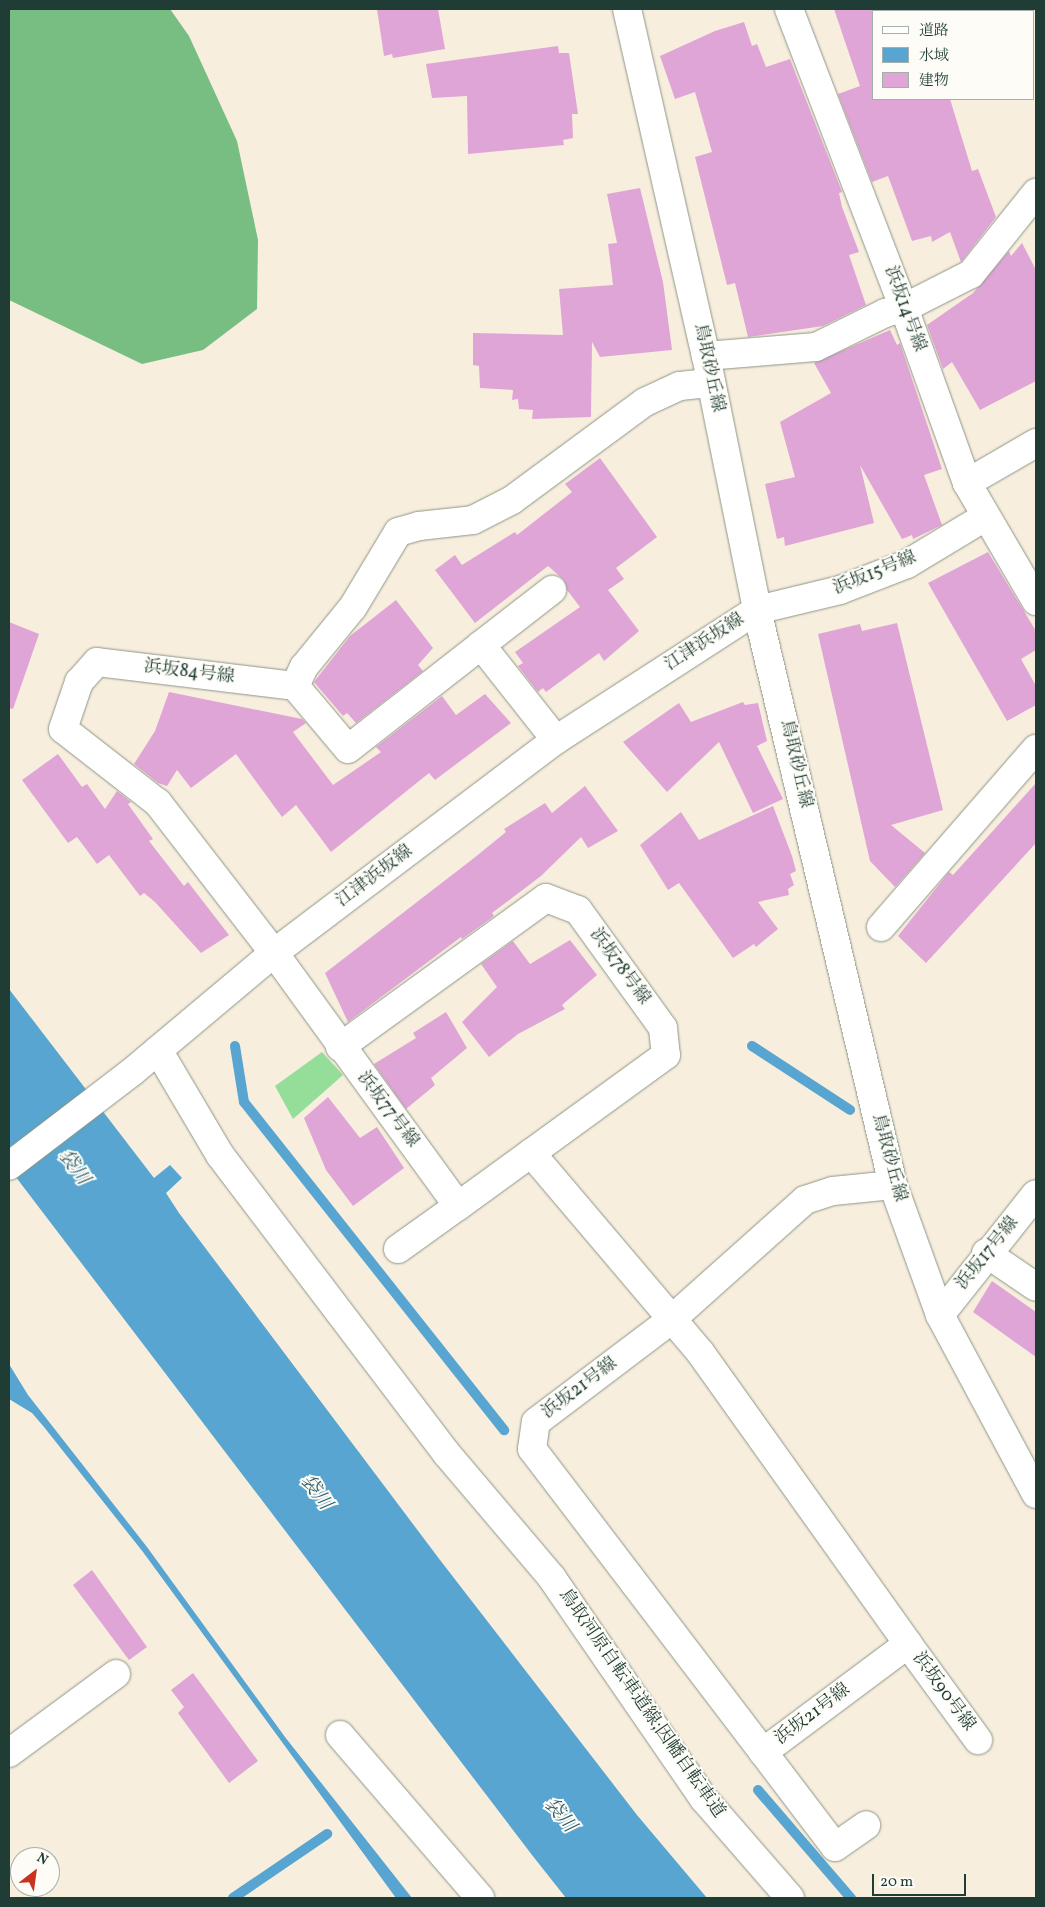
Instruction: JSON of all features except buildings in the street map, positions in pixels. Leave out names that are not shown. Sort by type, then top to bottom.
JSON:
[{"type":"street","name":"鳥取砂丘線","points":[[627,9],[709,370],[757,610],[893,1185],[940,1315],[1036,1494]]},
{"type":"street","name":"浜坂14号線","points":[[789,9],[904,308],[967,483],[1036,602]]},
{"type":"street","points":[[552,590],[348,750],[295,686],[304,667],[353,607],[398,532],[419,526],[473,520],[512,500],[645,402],[709,370],[816,347],[885,312],[904,308],[971,274],[1036,192]]},
{"type":"street","points":[[967,483],[1036,444]]},
{"type":"street","name":"浜坂15号線","points":[[757,610],[840,590],[907,564],[985,517]]},
{"type":"street","name":"江津浜坂線","points":[[9,1166],[132,1072],[274,953],[556,740],[757,610]]},
{"type":"street","points":[[481,645],[556,740]]},
{"type":"street","name":"浜坂84号線","points":[[274,953],[158,803],[63,729],[79,682],[96,662],[295,686]]},
{"type":"street","points":[[881,927],[1036,750]]},
{"type":"street","name":"浜坂78号線","points":[[340,1047],[546,898],[578,910],[663,1028],[666,1055],[458,1206]]},
{"type":"street","name":"浜坂77号線","points":[[274,953],[340,1047],[458,1206]]},
{"type":"street","name":"鳥取河原自転車道線;因幡自転車道","points":[[158,1050],[232,1171],[447,1454],[552,1578],[704,1799],[790,1898]]},
{"type":"street","points":[[531,1153],[706,1360],[908,1644]]},
{"type":"street","name":"浜坂21号線","points":[[893,1185],[833,1190],[805,1200],[672,1319],[536,1422],[532,1449],[763,1752],[908,1644]]},
{"type":"street","name":"浜坂17号線","points":[[940,1315],[986,1253],[1036,1194]]},
{"type":"street","points":[[398,1249],[458,1206]]},
{"type":"street","points":[[986,1253],[1033,1278]]},
{"type":"street","name":"浜坂90号線","points":[[908,1644],[978,1740]]},
{"type":"street","points":[[9,1754],[116,1674]]},
{"type":"street","points":[[340,1735],[480,1898]]},
{"type":"street","points":[[763,1752],[835,1847],[866,1825]]},
{"type":"green space","points":[[9,9],[170,9],[189,36],[237,141],[258,240],[257,309],[203,350],[142,364],[9,300]]},
{"type":"green space","points":[[322,1052],[343,1075],[293,1119],[275,1086]]},
{"type":"water","name":"袋川","points":[[9,989],[154,1178],[170,1165],[182,1178],[166,1193],[179,1213],[440,1560],[637,1815],[707,1898],[566,1898],[532,1855],[9,1168]]},
{"type":"water","points":[[9,1364],[28,1395],[147,1547],[285,1737],[412,1898],[396,1898],[143,1552],[32,1413],[9,1399]]},
{"type":"waterway","points":[[235,1046],[244,1102],[504,1430]]},
{"type":"waterway","points":[[752,1046],[850,1110]]},
{"type":"waterway","points":[[758,1790],[851,1898]]},
{"type":"waterway","points":[[233,1898],[327,1834]]}]
